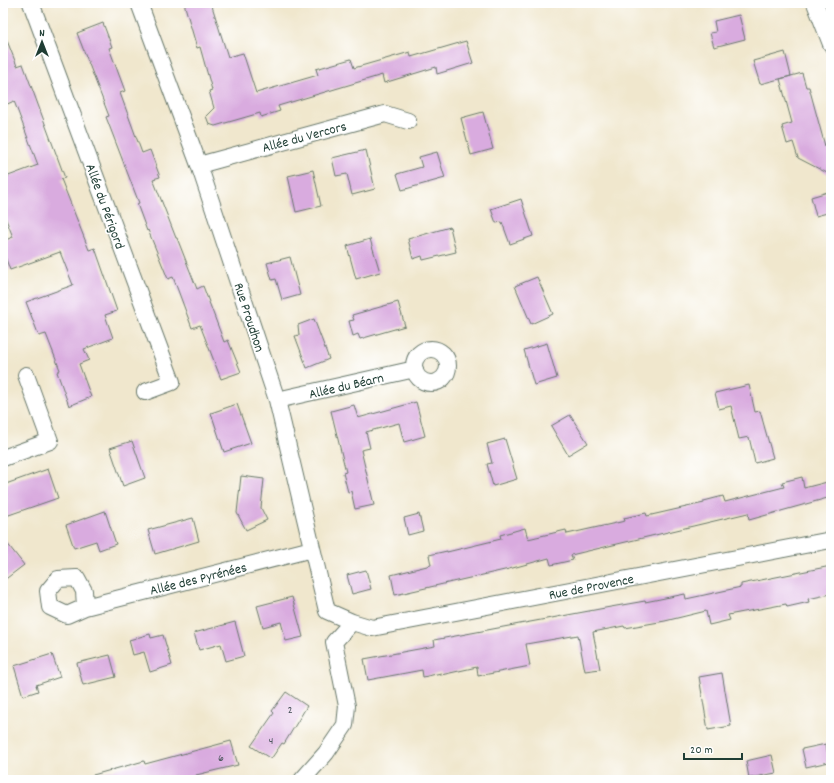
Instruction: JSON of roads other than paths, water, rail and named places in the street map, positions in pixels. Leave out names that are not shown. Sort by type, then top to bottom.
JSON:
[{"type":"street","name":"Allée du Périgord","points":[[31,3],[172,382],[145,392]]},
{"type":"street","name":"Rue Proudhon","points":[[139,3],[199,165],[277,400],[327,611],[352,622]]},
{"type":"street","points":[[815,3],[831,44]]},
{"type":"street","name":"Allée du Vercors","points":[[199,165],[385,114],[408,121]]},
{"type":"street","name":"Allée du Béarn","points":[[277,400],[414,369]]},
{"type":"street","points":[[3,458],[50,441],[26,375]]},
{"type":"street","name":"Rue de Provence","points":[[352,622],[372,628],[831,540]]},
{"type":"street","name":"Allée des Pyrénées","points":[[85,607],[312,549]]},
{"type":"street","points":[[302,780],[326,753],[345,725],[347,706],[334,642],[352,622]]}]
